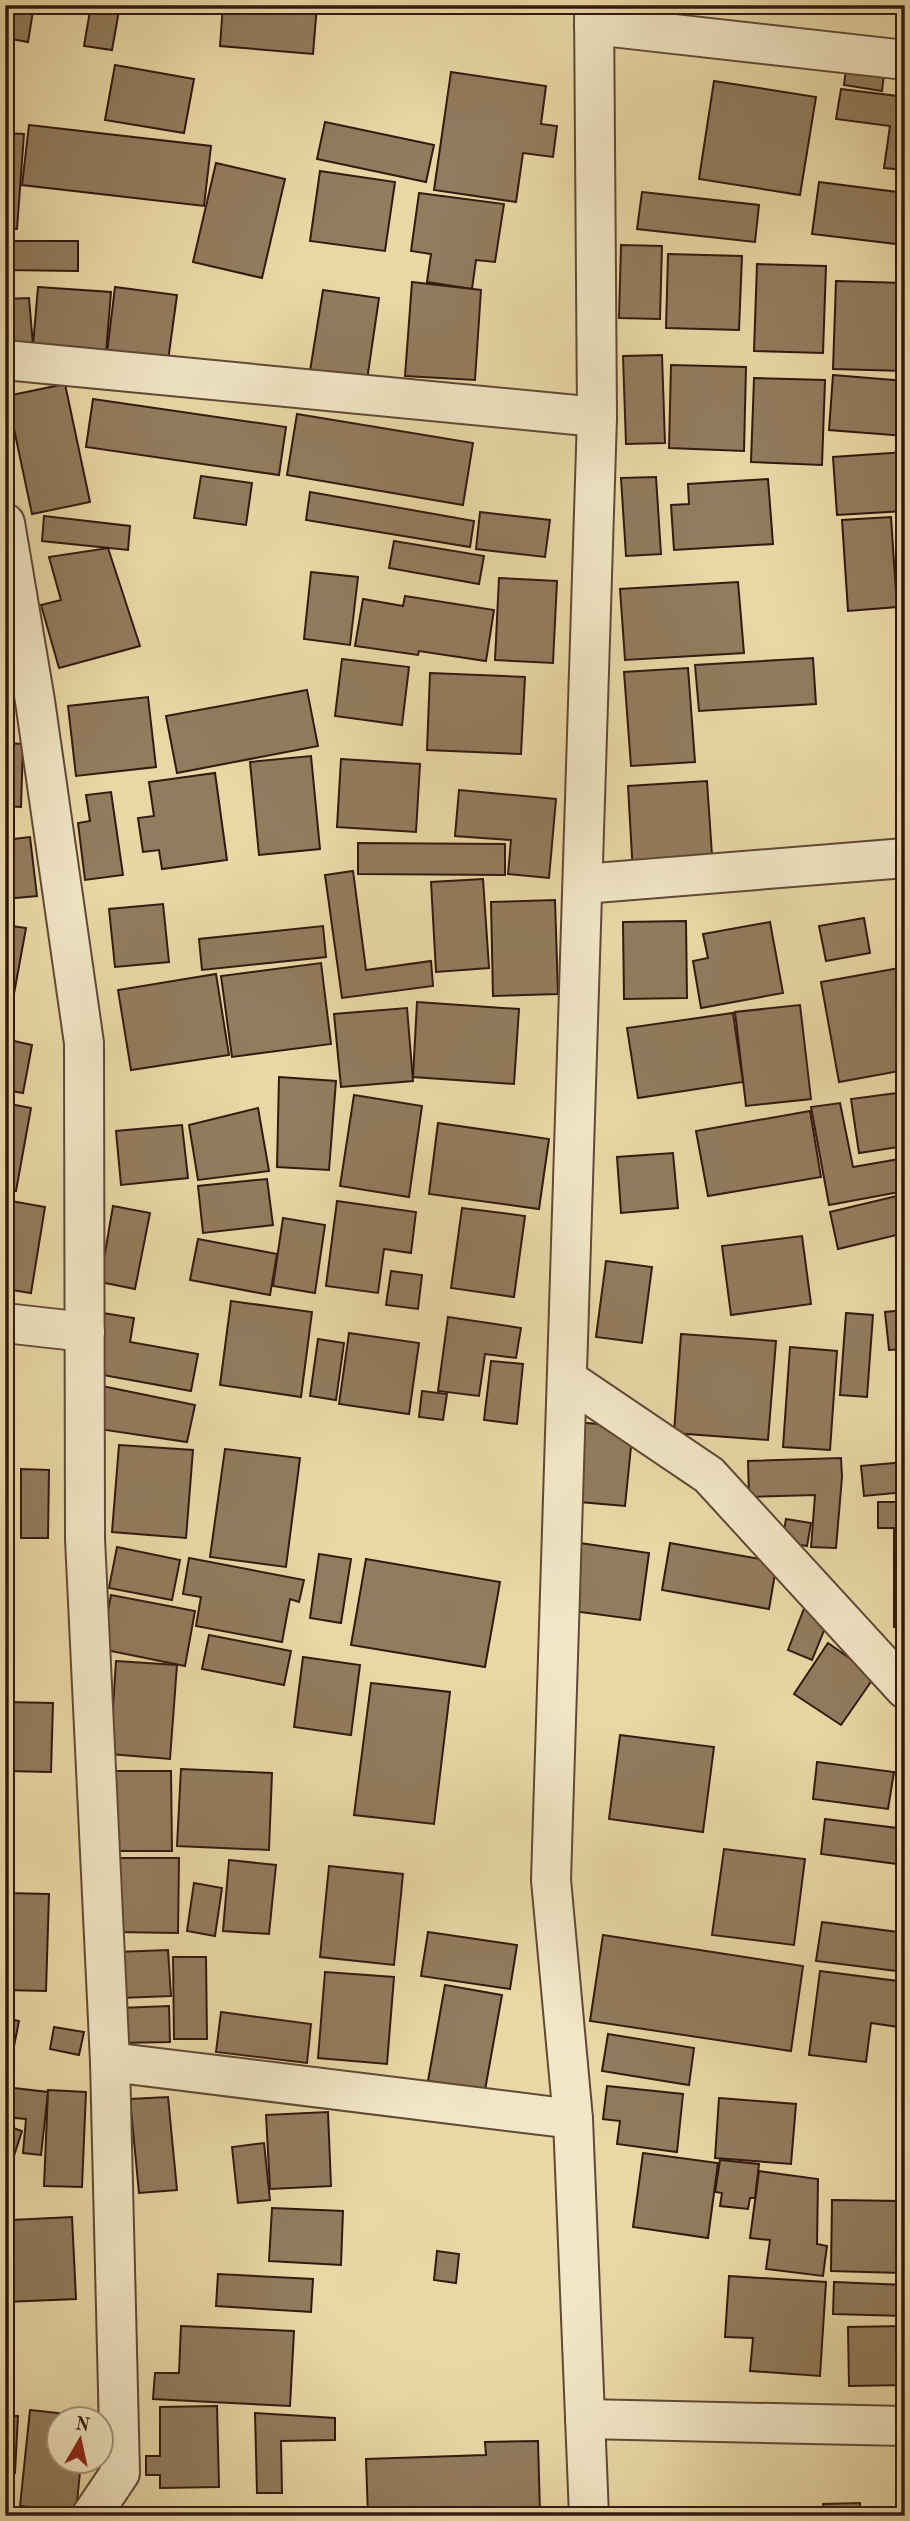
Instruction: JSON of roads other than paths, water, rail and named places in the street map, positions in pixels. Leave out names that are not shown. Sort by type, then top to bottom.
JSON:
[{"type":"street","points":[[589,2516],[573,2119],[551,1880],[597,417],[594,15],[905,60]]},
{"type":"street","points":[[5,360],[597,417]]},
{"type":"street","points":[[5,523],[20,701],[83,1043],[85,1539],[110,2062],[120,2473],[91,2516]]},
{"type":"street","points":[[583,884],[905,858]]},
{"type":"street","points":[[5,1323],[85,1332]]},
{"type":"street","points":[[567,1379],[709,1475],[905,1689]]},
{"type":"street","points":[[110,2062],[573,2119]]},
{"type":"street","points":[[585,2419],[905,2426]]}]
